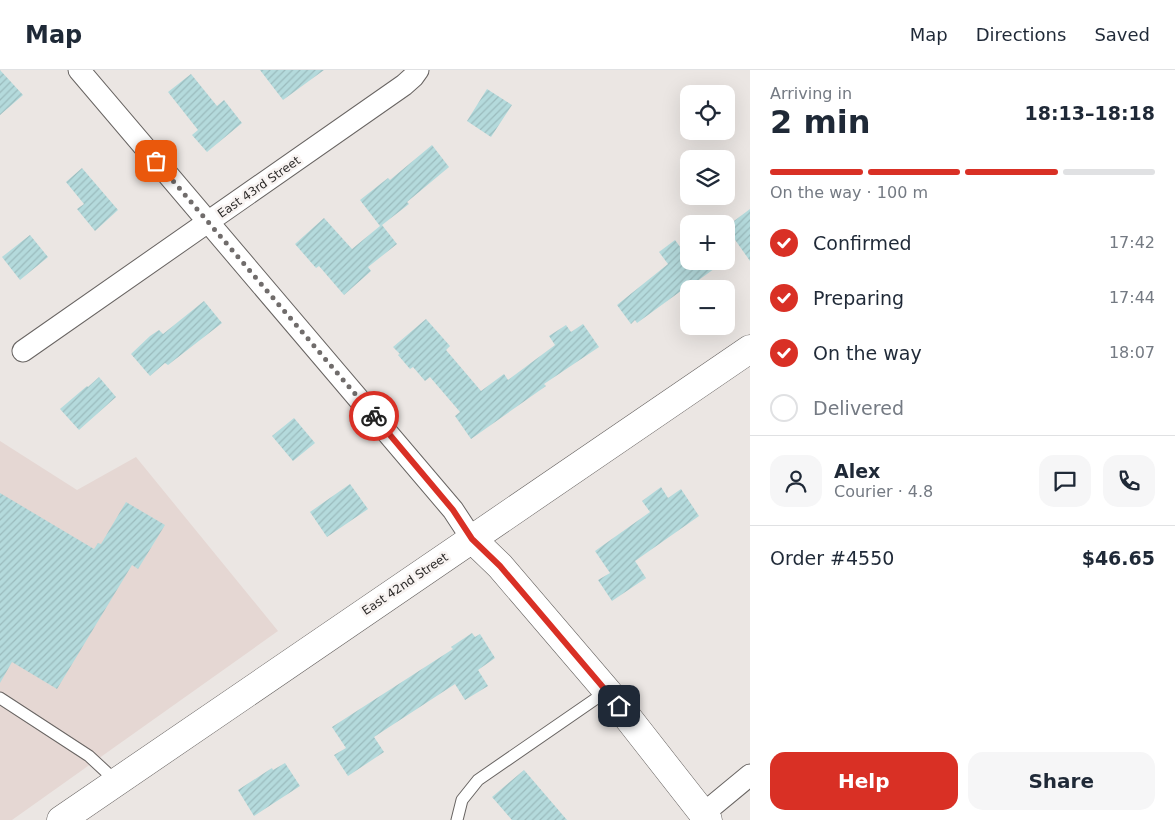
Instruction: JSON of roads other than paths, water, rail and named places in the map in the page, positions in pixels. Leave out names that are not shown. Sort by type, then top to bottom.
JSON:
[{"type":"street","points":[[79,70],[453,510],[472,539],[500,566],[607,691],[706,817],[750,776]]},
{"type":"street","name":"East 43rd Street","points":[[22,351],[404,85],[418,70]]},
{"type":"street","name":"East 42nd Street","points":[[61,820],[750,348]]},
{"type":"lane","points":[[457,820],[462,800],[478,780],[607,691]]},
{"type":"lane","points":[[0,698],[89,756],[117,782]]}]
